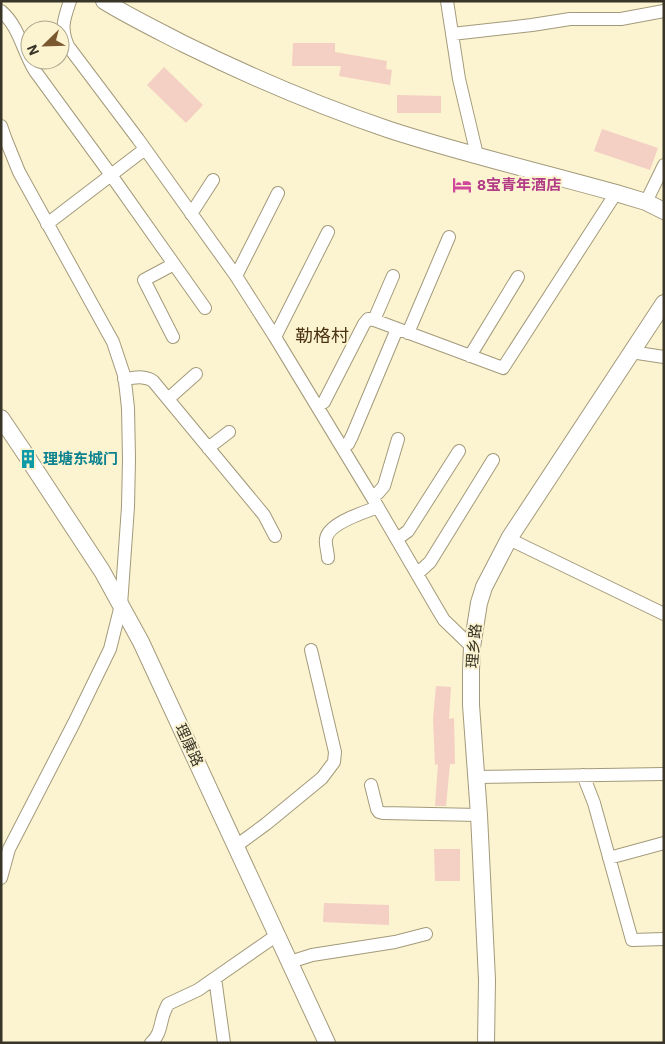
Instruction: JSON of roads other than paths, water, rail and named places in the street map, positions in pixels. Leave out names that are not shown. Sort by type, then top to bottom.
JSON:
[{"type":"main road","points":[[113,4],[132,18],[205,55],[300,97],[392,130],[616,193],[646,202],[664,211]]},
{"type":"main road","name":"理乡路","points":[[486,1043],[487,980],[479,816],[471,705],[472,647],[484,587],[509,539],[664,303]]},
{"type":"main road","name":"理康路","points":[[1,418],[102,571],[141,642],[327,1043]]},
{"type":"street","points":[[70,1],[63,30],[68,46],[236,276],[342,447],[444,620],[472,647]]},
{"type":"street","points":[[447,1],[460,79],[477,155]]},
{"type":"street","points":[[1,11],[8,16],[35,71],[205,308]]},
{"type":"street","points":[[452,34],[570,19],[621,19],[664,12]]},
{"type":"street","points":[[1,126],[19,172],[113,342],[124,379],[128,408],[129,468],[127,524],[120,605],[110,649],[9,849],[1,878]]},
{"type":"street","points":[[48,224],[145,149]]},
{"type":"street","points":[[646,202],[664,165]]},
{"type":"street","points":[[191,214],[213,180]]},
{"type":"street","points":[[236,276],[278,193]]},
{"type":"street","points":[[317,406],[324,402],[368,319],[503,368],[616,193]]},
{"type":"street","points":[[275,337],[328,232]]},
{"type":"street","points":[[342,447],[348,444],[449,237]]},
{"type":"street","points":[[173,337],[144,280],[174,264]]},
{"type":"street","points":[[374,320],[393,276]]},
{"type":"street","points":[[470,356],[518,277]]},
{"type":"street","points":[[631,352],[664,356]]},
{"type":"street","points":[[168,399],[196,374]]},
{"type":"street","points":[[124,379],[142,377],[153,381],[264,515],[275,536]]},
{"type":"street","points":[[208,448],[229,432]]},
{"type":"street","points":[[328,558],[326,538],[329,532],[340,523],[375,502],[378,493],[384,486],[398,440]]},
{"type":"street","points":[[397,539],[408,531],[459,451]]},
{"type":"street","points":[[417,574],[430,562],[493,460]]},
{"type":"street","points":[[509,539],[664,614]]},
{"type":"street","points":[[236,846],[322,778],[334,762],[335,752],[311,650]]},
{"type":"street","points":[[476,777],[664,774]]},
{"type":"street","points":[[583,775],[594,804],[632,940],[664,939]]},
{"type":"street","points":[[371,785],[379,812],[479,816]]},
{"type":"street","points":[[609,858],[664,843]]},
{"type":"street","points":[[290,962],[312,955],[395,942],[426,934]]},
{"type":"street","points":[[151,1043],[161,1028],[163,1015],[168,1004],[198,990],[277,935]]},
{"type":"street","points":[[216,978],[224,1043]]},
{"type":"place","name":"8宝青年酒店","points":[[462,185]]},
{"type":"place","name":"理塘东城门","points":[[28,459]]},
{"type":"district","name":"勒格村","points":[[322,336]]}]
